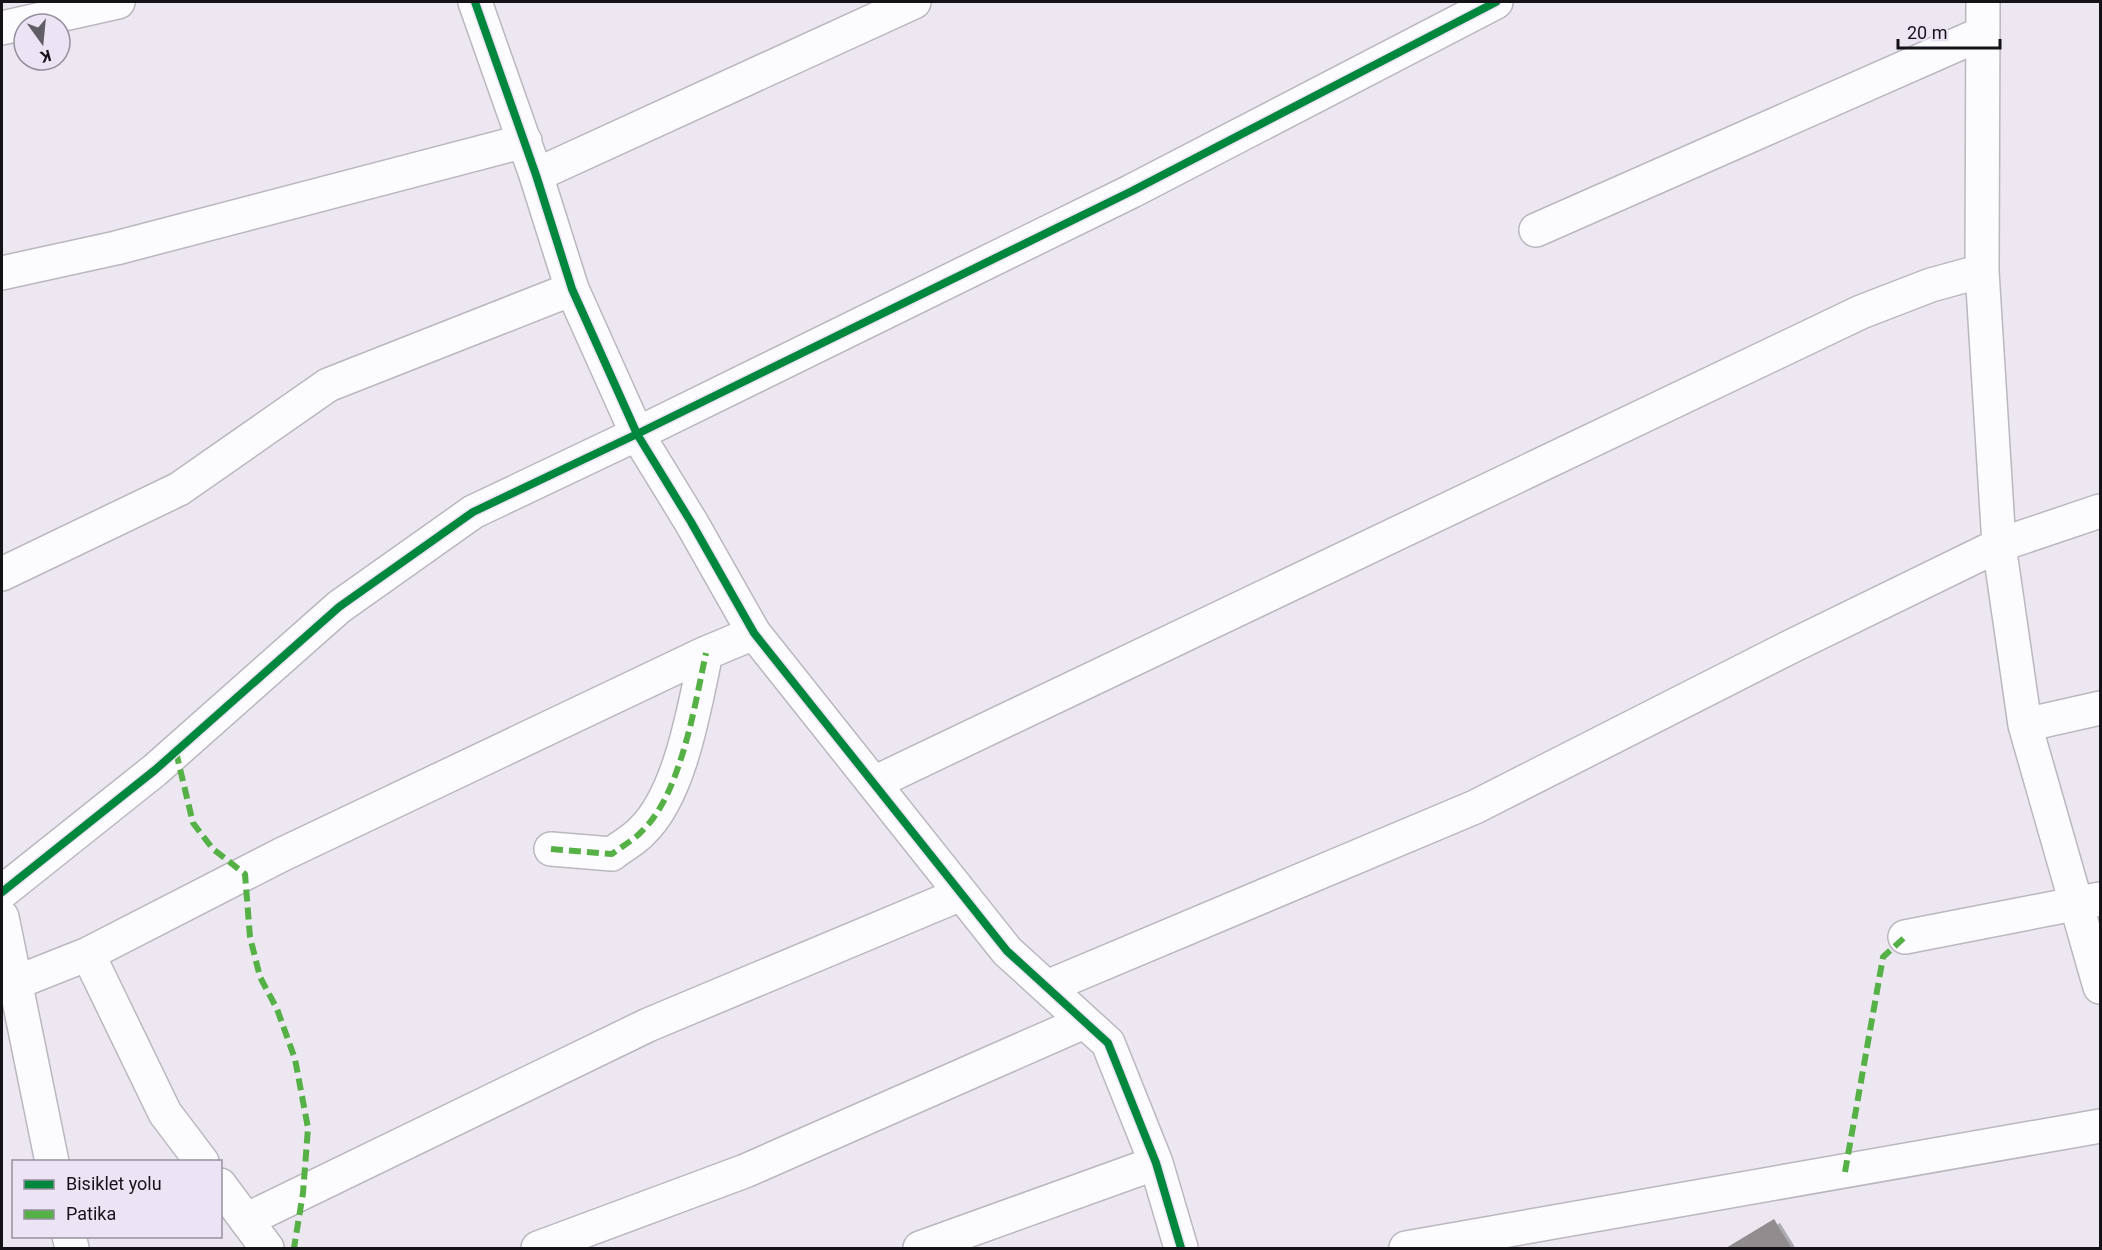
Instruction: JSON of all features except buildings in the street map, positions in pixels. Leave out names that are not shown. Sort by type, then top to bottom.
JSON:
[{"type":"street","points":[[2,28],[118,2]]},
{"type":"street","points":[[475,2],[525,141],[572,289],[637,434],[691,522],[754,633],[1007,951],[1108,1043],[1156,1163],[1181,1248]]},
{"type":"street","points":[[536,175],[914,2]]},
{"type":"street","points":[[2,892],[155,770],[339,607],[472,512],[637,434],[1132,191],[1496,2]]},
{"type":"street","points":[[1983,2],[1982,271],[1999,545],[2025,725],[2088,902],[2100,987]]},
{"type":"street","points":[[1536,230],[1983,33]]},
{"type":"street","points":[[2,273],[116,248],[525,141]]},
{"type":"street","points":[[874,783],[1861,312],[1931,285],[1982,271]]},
{"type":"street","points":[[2,574],[179,489],[328,385],[572,289]]},
{"type":"street","points":[[1047,987],[1475,807],[1790,647],[1999,545],[2100,511]]},
{"type":"street","points":[[15,983],[88,954],[281,855],[706,653],[754,633]]},
{"type":"street","points":[[550,849],[612,854],[643,831],[666,799],[689,732],[706,653]]},
{"type":"street","points":[[2025,725],[2100,708]]},
{"type":"street","points":[[246,1220],[648,1025],[961,894]]},
{"type":"street","points":[[1905,937],[2088,902]]},
{"type":"street","points":[[2,917],[52,1160]]},
{"type":"street","points":[[88,954],[165,1113],[201,1160]]},
{"type":"street","points":[[538,1248],[745,1172],[1084,1022]]},
{"type":"street","points":[[1406,1248],[2100,1126]]},
{"type":"street","points":[[920,1248],[1156,1163]]},
{"type":"street","points":[[222,1188],[267,1248]]},
{"type":"marked path","points":[[551,849],[612,854],[639,834],[655,815],[667,795],[684,747],[706,653]]},
{"type":"marked path","points":[[176,752],[193,823],[213,849],[245,874],[250,937],[260,977],[277,1009],[295,1059],[308,1128],[303,1193],[294,1248]]},
{"type":"marked path","points":[[1845,1172],[1883,957],[1905,937]]},
{"type":"cycle path","points":[[475,2],[536,175],[572,289],[637,434],[691,522],[754,633],[1007,951],[1108,1043],[1156,1163],[1181,1248]]},
{"type":"cycle path","points":[[2,892],[155,770],[339,607],[473,512],[1132,191],[1496,2]]}]
